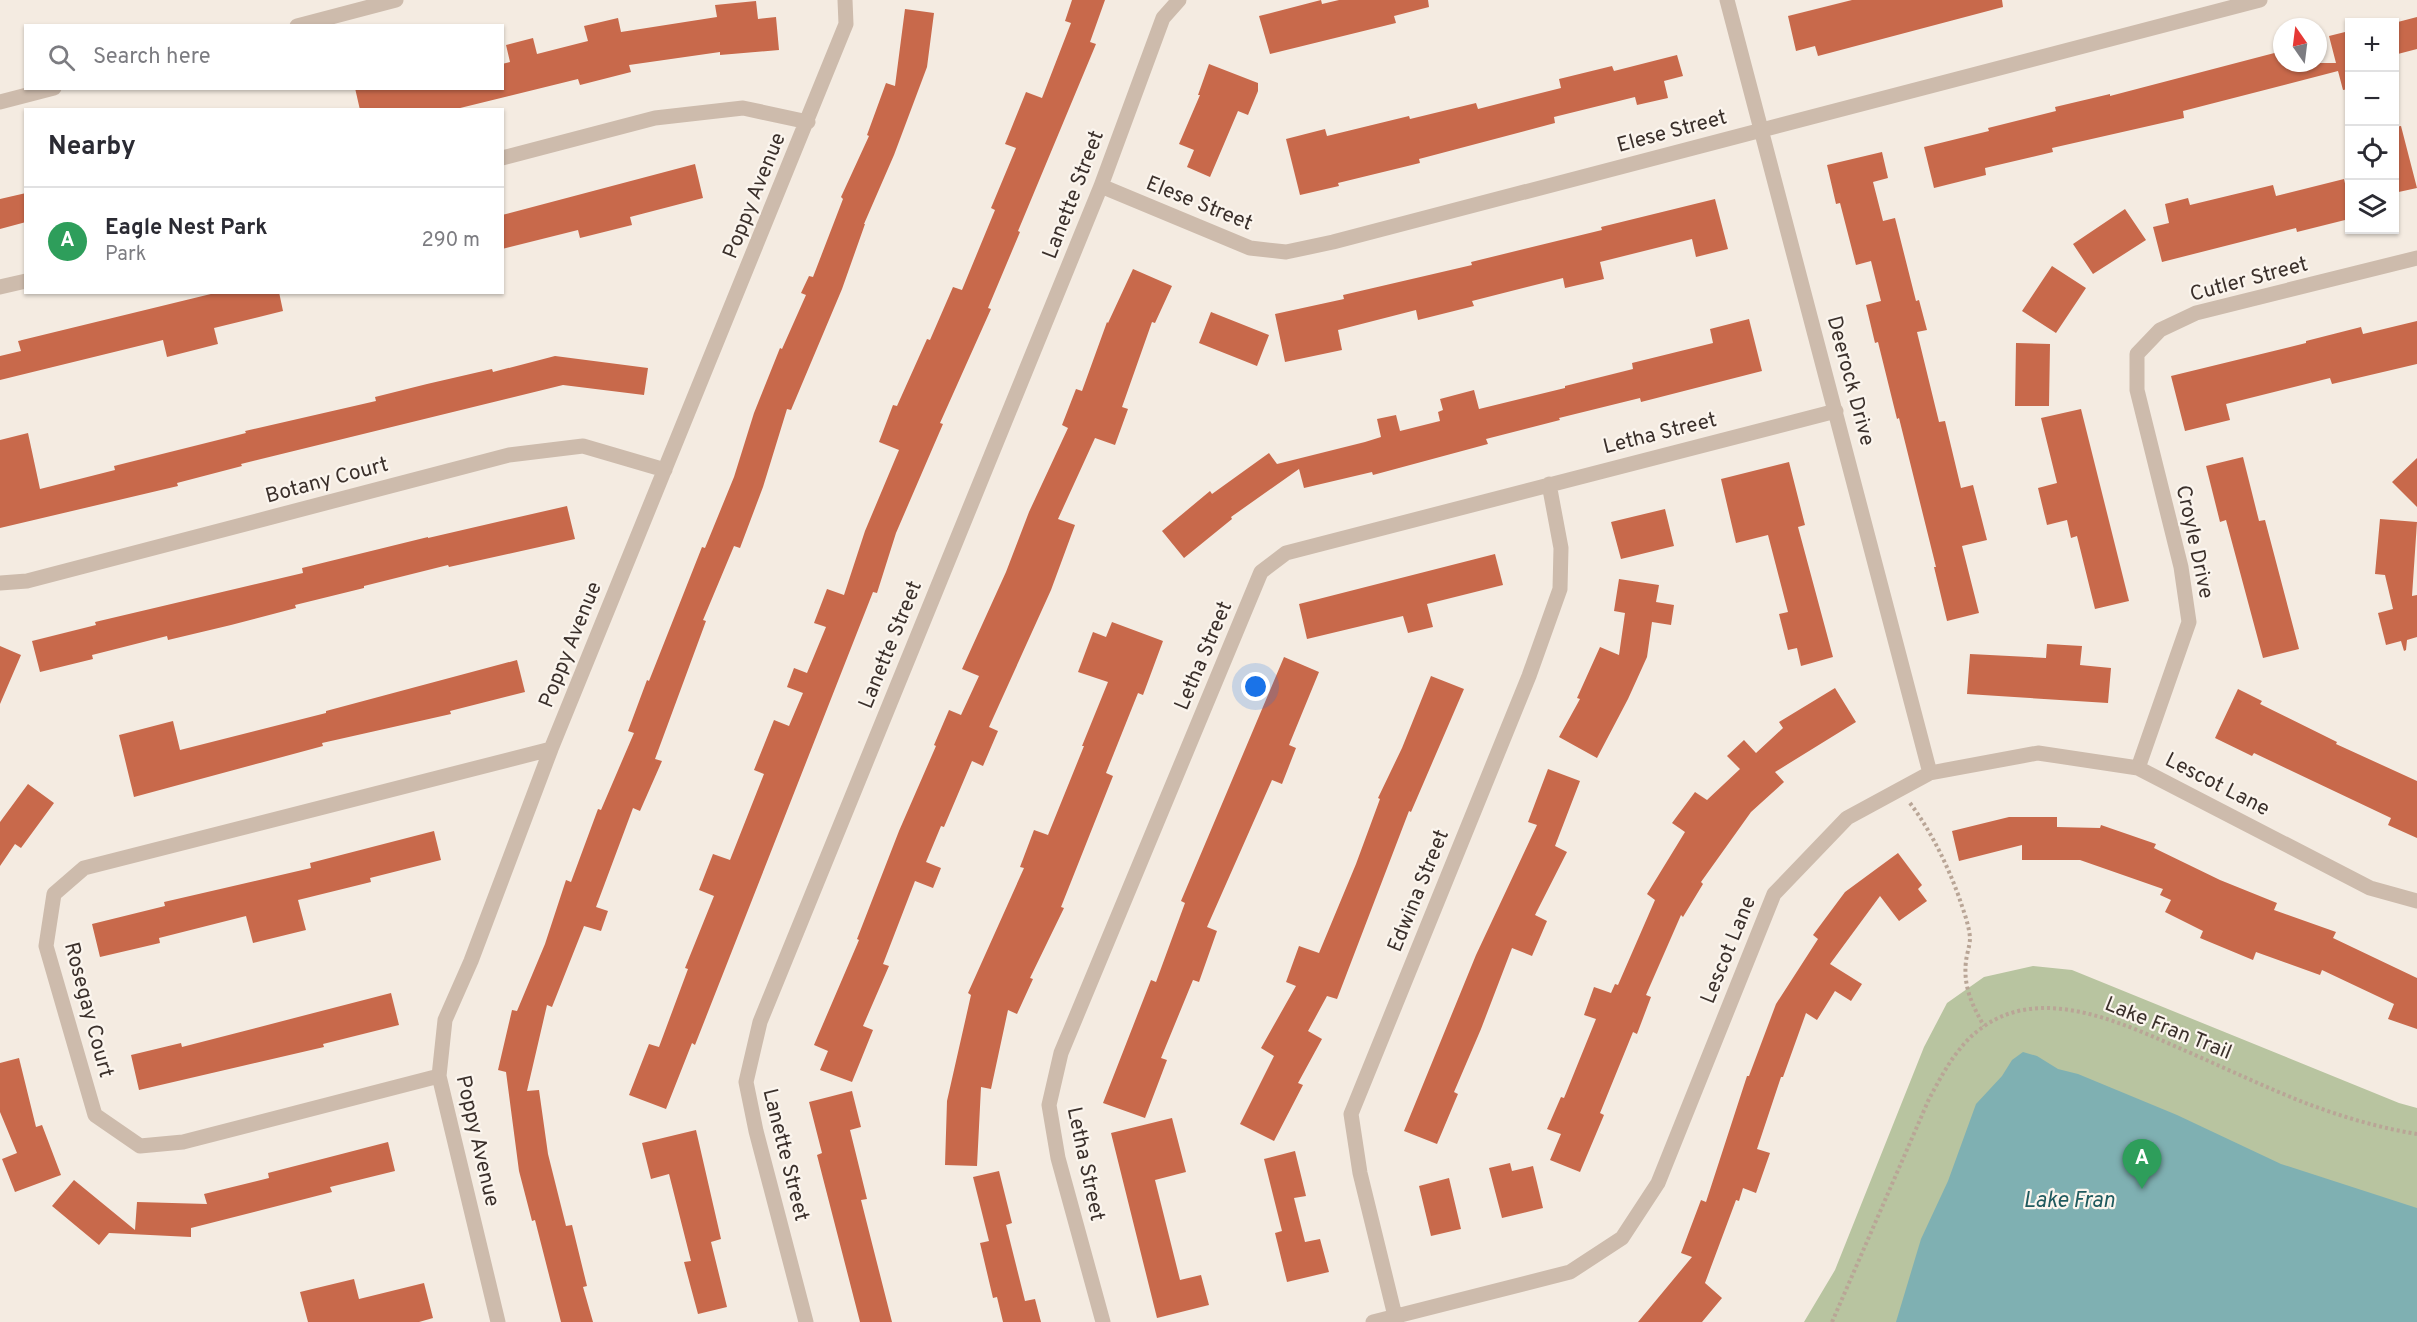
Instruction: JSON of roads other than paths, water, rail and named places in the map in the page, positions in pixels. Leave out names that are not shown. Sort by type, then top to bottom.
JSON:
[{"type":"street","points":[[305,24],[396,0]]},
{"type":"street","name":"Poppy Avenue","points":[[498,1322],[440,1076],[445,1020],[471,961],[551,748],[808,123],[846,24],[845,0]]},
{"type":"street","name":"Lanette Street","points":[[806,1322],[756,1131],[746,1082],[760,1022],[1101,186],[1163,18],[1179,0]]},
{"type":"street","name":"Deerock Drive","points":[[1727,0],[1930,773]]},
{"type":"street","name":"Elese Street","points":[[1101,186],[1250,248],[1286,252],[1334,242],[2260,0]]},
{"type":"street","points":[[0,102],[46,90]]},
{"type":"street","points":[[504,157],[655,118],[732,109],[743,108],[808,123]]},
{"type":"street","name":"Cutler Street","points":[[2137,390],[2137,354],[2160,330],[2196,314],[2417,258]]},
{"type":"street","points":[[0,287],[24,281]]},
{"type":"street","name":"Croyle Drive","points":[[2137,390],[2181,567],[2189,622],[2138,768]]},
{"type":"street","name":"Letha Street","points":[[1103,1322],[1058,1158],[1049,1105],[1061,1053],[1261,572],[1286,553],[1836,411]]},
{"type":"street","name":"Botany Court","points":[[0,583],[27,581],[509,454],[583,446],[665,470]]},
{"type":"street","name":"Edwina Street","points":[[1395,1316],[1360,1173],[1351,1114],[1529,676],[1560,589],[1561,548],[1549,484]]},
{"type":"street","name":"Rosegay Court","points":[[440,1076],[183,1142],[140,1146],[95,1115],[46,946],[54,894],[84,868],[551,748]]},
{"type":"street","name":"Lescot Lane","points":[[1372,1322],[1570,1272],[1623,1238],[1658,1184],[1774,894],[1847,818],[1930,773],[2038,753],[2138,768],[2370,888],[2417,902]]},
{"type":"water","name":"Lake Fran","points":[[2023,1052],[2037,1056],[2058,1069],[2078,1074],[2177,1115],[2281,1164],[2417,1208],[2417,1322],[1896,1322],[1921,1239],[1948,1181],[1976,1104],[2002,1076],[2012,1060]]},
{"type":"place","name":"Eagle Nest Park","points":[[2142,1189]]}]
